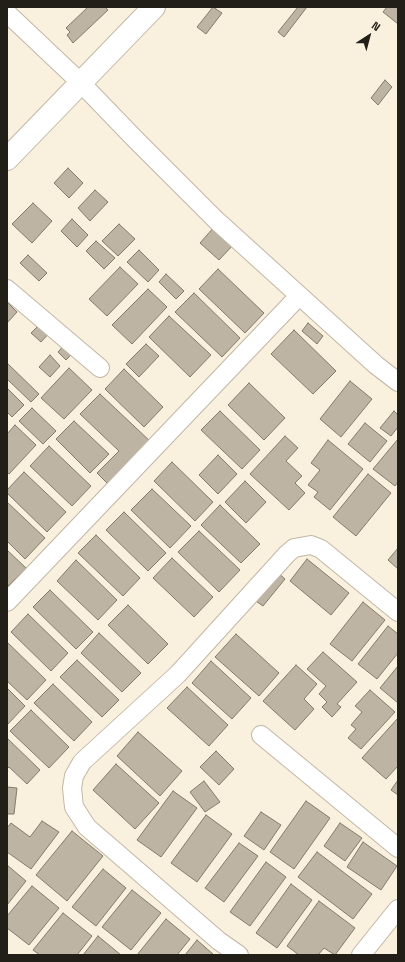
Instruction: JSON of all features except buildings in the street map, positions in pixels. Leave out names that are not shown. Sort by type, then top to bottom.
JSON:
[{"type":"street","points":[[7,159],[154,7]]},
{"type":"street","points":[[7,13],[80,82],[216,220],[376,365],[398,382]]},
{"type":"street","points":[[7,289],[100,368]]},
{"type":"street","points":[[7,602],[299,296]]},
{"type":"street","points":[[239,955],[219,941],[87,827],[74,807],[72,788],[74,776],[82,762],[178,674],[294,548],[311,545],[321,550],[398,612]]},
{"type":"street","points":[[261,735],[398,848]]},
{"type":"street","points":[[361,955],[398,909]]}]
